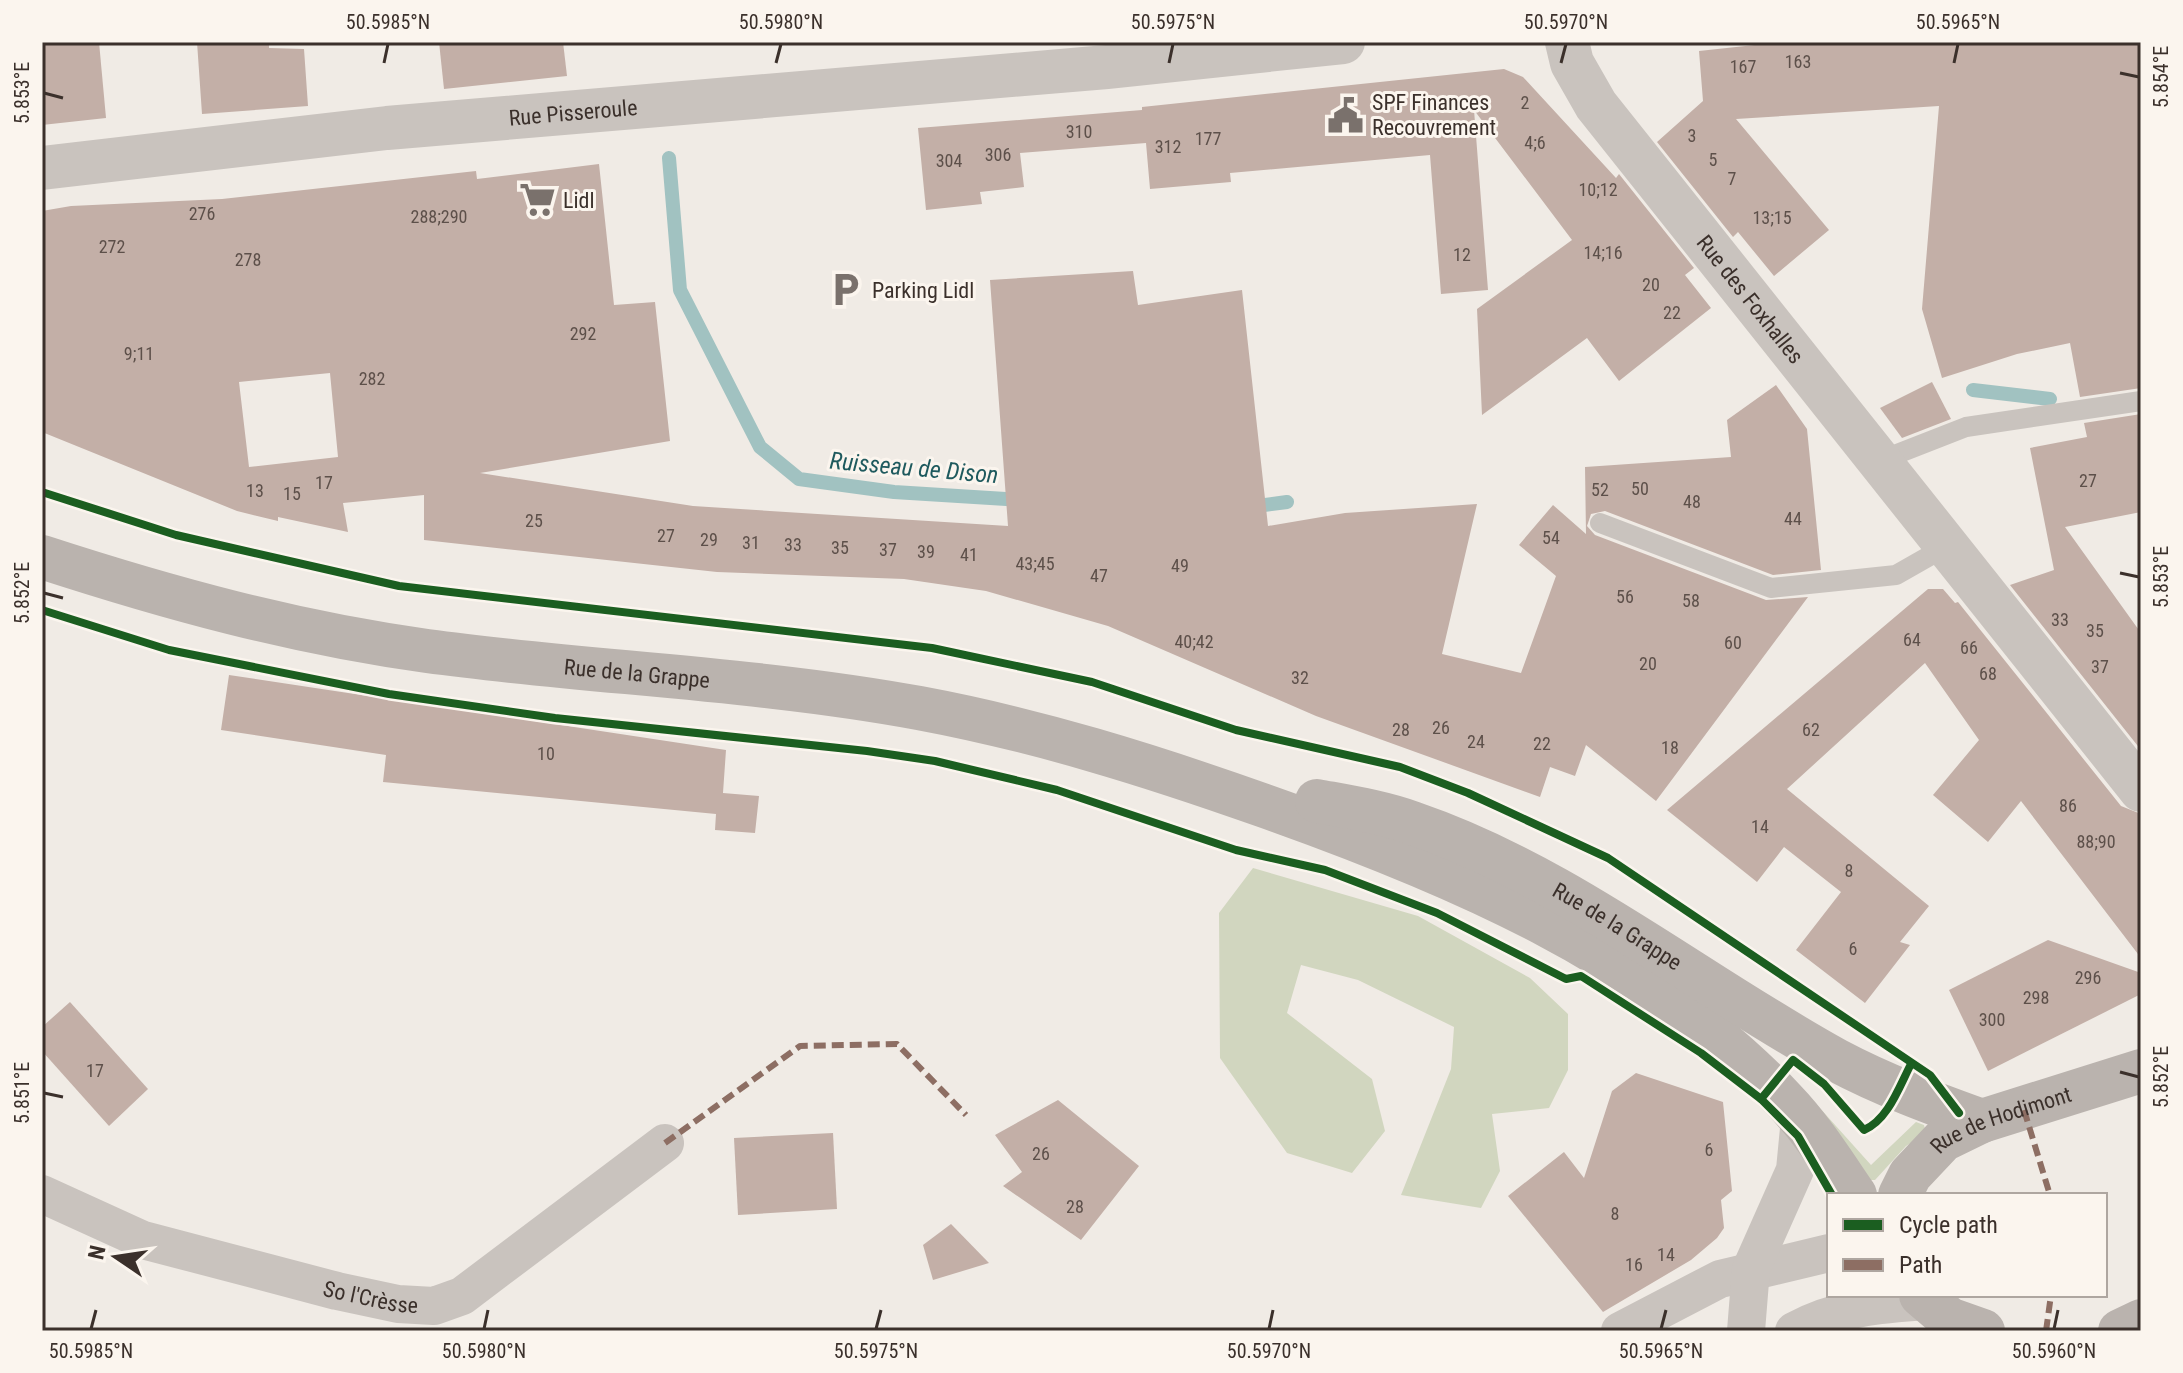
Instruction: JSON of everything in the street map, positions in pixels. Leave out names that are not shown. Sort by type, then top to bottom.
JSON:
[{"type":"main road","name":"Rue de la Grappe","points":[[42,557],[193,604],[361,641],[529,663],[795,690],[946,713],[1086,745],[1231,794],[1395,852],[1542,923],[1634,979],[1709,1033],[1759,1075],[1800,1118],[1854,1193]]},
{"type":"main road","name":"Rue de la Grappe","points":[[1231,794],[1312,800],[1383,814],[1466,845],[1617,922],[1835,1059],[1897,1090],[1982,1121]]},
{"type":"main road","name":"Rue de Hodimont","points":[[1901,1193],[1910,1175],[1943,1140],[1982,1121],[2135,1075]]},
{"type":"main road","points":[[1924,1298],[1949,1319],[1983,1331]]},
{"type":"main road","points":[[2120,1331],[2141,1321]]},
{"type":"street","name":"Rue Pisseroule","points":[[42,168],[387,128],[1106,54],[1343,42]]},
{"type":"street","name":"Rue des Foxhalles","points":[[1567,42],[1572,63],[1596,105],[2141,790]]},
{"type":"street","points":[[1746,1331],[1751,1269],[1795,1170],[1800,1118]]},
{"type":"street","name":"So l'Crèsse","points":[[42,1194],[143,1240],[337,1291],[398,1304],[434,1306],[462,1296],[665,1143]]},
{"type":"street","points":[[1620,1331],[1720,1279],[1751,1269],[1827,1253]]},
{"type":"street","points":[[1794,1331],[1818,1318],[1864,1305],[1924,1298]]},
{"type":"lane","points":[[1879,461],[1966,427],[2141,401]]},
{"type":"lane","points":[[1600,523],[1771,588],[1896,575],[1947,546]]},
{"type":"green space","points":[[1253,868],[1418,916],[1530,978],[1568,1014],[1568,1070],[1549,1108],[1492,1114],[1500,1171],[1481,1208],[1401,1195],[1451,1069],[1454,1027],[1358,980],[1301,965],[1287,1013],[1372,1079],[1385,1131],[1352,1173],[1287,1153],[1220,1058],[1219,913]]},
{"type":"green space","points":[[1809,1096],[1871,1165],[1916,1122],[1924,1125],[1926,1134],[1906,1146],[1875,1180],[1865,1180]]},
{"type":"building","points":[[99,42],[106,118],[42,125],[42,44]]},
{"type":"building","points":[[197,42],[269,42],[269,48],[304,49],[308,106],[202,114]]},
{"type":"building","points":[[439,42],[563,42],[567,76],[444,89]]},
{"type":"building","points":[[1782,42],[2141,42],[2141,388],[2080,397],[2070,343],[2017,354],[1942,378],[1922,309],[1939,106],[1736,119],[1829,230],[1774,276],[1738,232],[1733,237],[1657,142],[1703,101],[1699,51]]},
{"type":"building","points":[[1504,69],[1523,77],[1616,178],[1619,174],[1694,268],[1685,275],[1711,308],[1619,381],[1587,338],[1482,415],[1477,309],[1572,240],[1474,110],[1488,290],[1441,294],[1430,155],[1230,173],[1231,182],[1150,189],[1146,143],[1020,153],[1024,187],[980,192],[982,204],[926,210],[918,128],[1142,110],[1142,107]]},
{"type":"building","points":[[599,164],[614,305],[655,302],[670,441],[480,473],[693,506],[1008,526],[990,280],[1133,271],[1138,305],[1242,290],[1268,526],[1345,513],[1477,504],[1442,654],[1521,673],[1556,576],[1519,545],[1553,505],[1586,534],[1585,467],[1731,457],[1727,420],[1776,385],[1807,429],[1821,570],[1773,575],[1605,511],[1591,514],[1587,526],[1595,535],[1766,600],[1808,597],[1656,801],[1586,745],[1575,776],[1550,767],[1540,797],[1316,716],[1108,626],[986,591],[904,579],[717,572],[424,540],[424,495],[343,503],[348,532],[278,517],[278,521],[237,511],[42,432],[42,211],[71,206],[222,199],[476,171],[477,179]],"holes":[[[330,373],[338,457],[249,467],[239,382]]]},
{"type":"building","points":[[1932,382],[1951,419],[1902,438],[1880,408]]},
{"type":"building","points":[[2141,414],[2141,512],[2065,527],[2141,633],[2141,750],[2010,585],[2054,570],[2030,448],[2087,437],[2084,423]]},
{"type":"building","points":[[1928,589],[1943,589],[1955,603],[1958,602],[2121,806],[2141,814],[2141,958],[2021,801],[1988,842],[1933,795],[1979,740],[1925,663],[1787,789],[1929,906],[1900,942],[1910,945],[1865,1003],[1796,950],[1841,892],[1784,847],[1757,882],[1667,810]]},
{"type":"building","points":[[229,675],[726,750],[723,793],[759,796],[755,833],[715,830],[716,814],[383,782],[386,755],[221,730]]},
{"type":"building","points":[[2048,940],[2141,973],[2141,994],[1988,1071],[1949,990]]},
{"type":"building","points":[[70,1002],[148,1089],[109,1126],[42,1051],[42,1027]]},
{"type":"building","points":[[1636,1073],[1723,1102],[1732,1191],[1721,1200],[1724,1228],[1717,1238],[1691,1260],[1603,1312],[1508,1196],[1564,1152],[1584,1178],[1612,1091]]},
{"type":"building","points":[[1058,1100],[1139,1166],[1081,1240],[1003,1186],[1022,1172],[995,1135]]},
{"type":"building","points":[[833,1133],[837,1209],[738,1215],[734,1138]]},
{"type":"building","points":[[951,1224],[989,1263],[933,1280],[923,1245]]},
{"type":"waterway","name":"Ruisseau de Dison","points":[[669,158],[680,290],[760,447],[799,479],[894,492],[1022,500]]},
{"type":"waterway","name":"Ruisseau de Dison","points":[[1973,390],[2050,399]]},
{"type":"waterway","name":"Ruisseau de Dison","points":[[1250,507],[1287,502]]},
{"type":"marked path","points":[[665,1143],[800,1046],[897,1044],[966,1115]]},
{"type":"marked path","points":[[2024,1110],[2049,1193]]},
{"type":"marked path","points":[[2046,1331],[2051,1297]]},
{"type":"cycle path","points":[[42,492],[176,535],[399,586],[932,648],[1092,682],[1236,730],[1400,767],[1468,793],[1608,858],[1930,1075],[1959,1113]]},
{"type":"cycle path","points":[[42,610],[169,650],[389,694],[555,718],[867,751],[935,761],[1057,790],[1236,850],[1325,870],[1437,913],[1566,979],[1581,976],[1701,1053],[1761,1099],[1793,1060],[1824,1084],[1864,1130],[1886,1111],[1911,1064]]},
{"type":"cycle path","points":[[1761,1099],[1798,1136],[1831,1193]]},
{"type":"place","name":"SPF Finances Recouvrement","points":[[1346,115]]},
{"type":"place","name":"Lidl","points":[[537,200]]},
{"type":"place","name":"Parking Lidl","points":[[846,290]]}]
